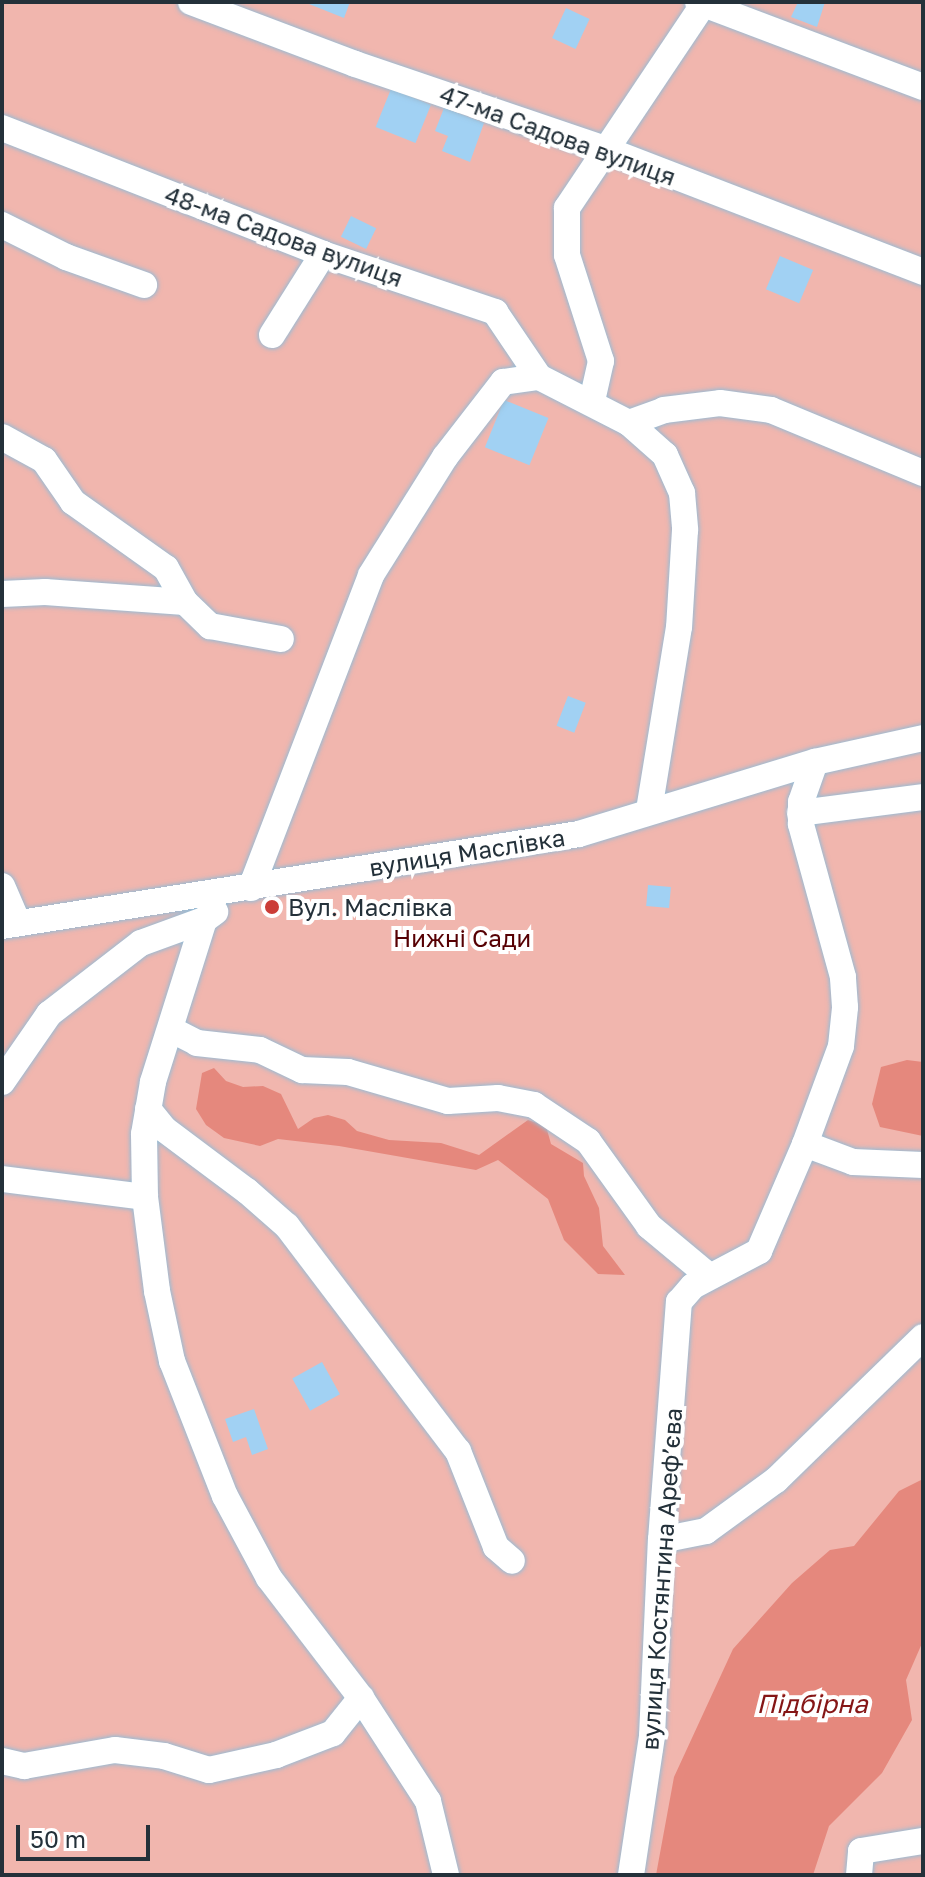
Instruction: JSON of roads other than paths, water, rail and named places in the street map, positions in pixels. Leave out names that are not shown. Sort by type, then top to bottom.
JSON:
[{"type":"street","name":"47-ма Садова вулиця","points":[[191,2],[355,64],[607,150],[923,272]]},
{"type":"street","points":[[592,401],[601,361],[567,255],[567,208],[702,3],[923,87]]},
{"type":"street","name":"48-ма Садова вулиця","points":[[2,128],[323,254],[495,312],[539,377]]},
{"type":"street","points":[[2,225],[66,257],[144,285]]},
{"type":"street","points":[[272,335],[323,254]]},
{"type":"street","points":[[2,1082],[49,1014],[141,943],[204,920],[251,888],[371,575],[445,457],[503,382],[539,377],[592,401],[629,423],[665,455],[682,493],[685,530],[679,627],[649,810]]},
{"type":"street","points":[[629,423],[664,410],[720,403],[771,410],[923,473]]},
{"type":"street","points":[[2,437],[44,460],[73,502],[166,568],[185,602],[210,626],[281,639]]},
{"type":"street","points":[[2,594],[45,592],[185,602]]},
{"type":"street","name":"вулиця Маслівка","points":[[10,924],[579,834],[649,810],[815,762],[923,738]]},
{"type":"street","points":[[172,1030],[197,1043],[260,1050],[302,1070],[348,1072],[448,1101],[498,1098],[534,1105],[588,1141],[649,1226],[701,1281],[759,1251],[805,1144],[841,1046],[845,1007],[843,977],[800,813],[815,762]]},
{"type":"street","points":[[800,813],[923,797]]},
{"type":"street","points":[[2,886],[10,924]]},
{"type":"street","points":[[204,920],[172,1030],[153,1082],[144,1134],[145,1197],[157,1291],[172,1361],[225,1496],[269,1578],[361,1698],[428,1801],[446,1875]]},
{"type":"street","points":[[148,1109],[164,1129],[247,1191],[287,1226],[458,1451],[496,1547],[512,1561]]},
{"type":"street","points":[[805,1144],[853,1162],[923,1165]]},
{"type":"street","points":[[2,1179],[145,1197]]},
{"type":"street","name":"вулиця Костянтина Арефʼєва","points":[[631,1875],[652,1736],[661,1540],[679,1302],[701,1281]]},
{"type":"street","points":[[661,1540],[706,1531],[776,1480],[923,1337]]},
{"type":"street","points":[[2,1761],[24,1766],[115,1750],[164,1756],[209,1770],[276,1755],[333,1733],[361,1698]]},
{"type":"street","points":[[860,1863],[923,1841]]},
{"type":"water","points":[[907,1060],[923,1062],[923,1136],[880,1127],[872,1104],[881,1067]]},
{"type":"water","points":[[214,1068],[226,1081],[243,1087],[263,1086],[281,1094],[298,1129],[314,1118],[328,1115],[345,1120],[357,1131],[389,1140],[441,1143],[479,1155],[528,1120],[546,1126],[551,1144],[583,1163],[584,1176],[599,1208],[603,1246],[625,1275],[598,1274],[564,1240],[548,1199],[498,1160],[476,1170],[339,1146],[278,1139],[260,1146],[224,1138],[206,1125],[196,1109],[202,1073]]},
{"type":"water","name":"Підбірна","points":[[923,1479],[923,1641],[906,1680],[912,1720],[882,1773],[829,1826],[813,1875],[656,1875],[674,1777],[733,1649],[792,1583],[830,1550],[854,1546],[899,1491]]},
{"type":"place","name":"Вул. Маслівка","points":[[272,907]]},
{"type":"park label","name":"Нижні Сади","points":[[462,938]]}]
